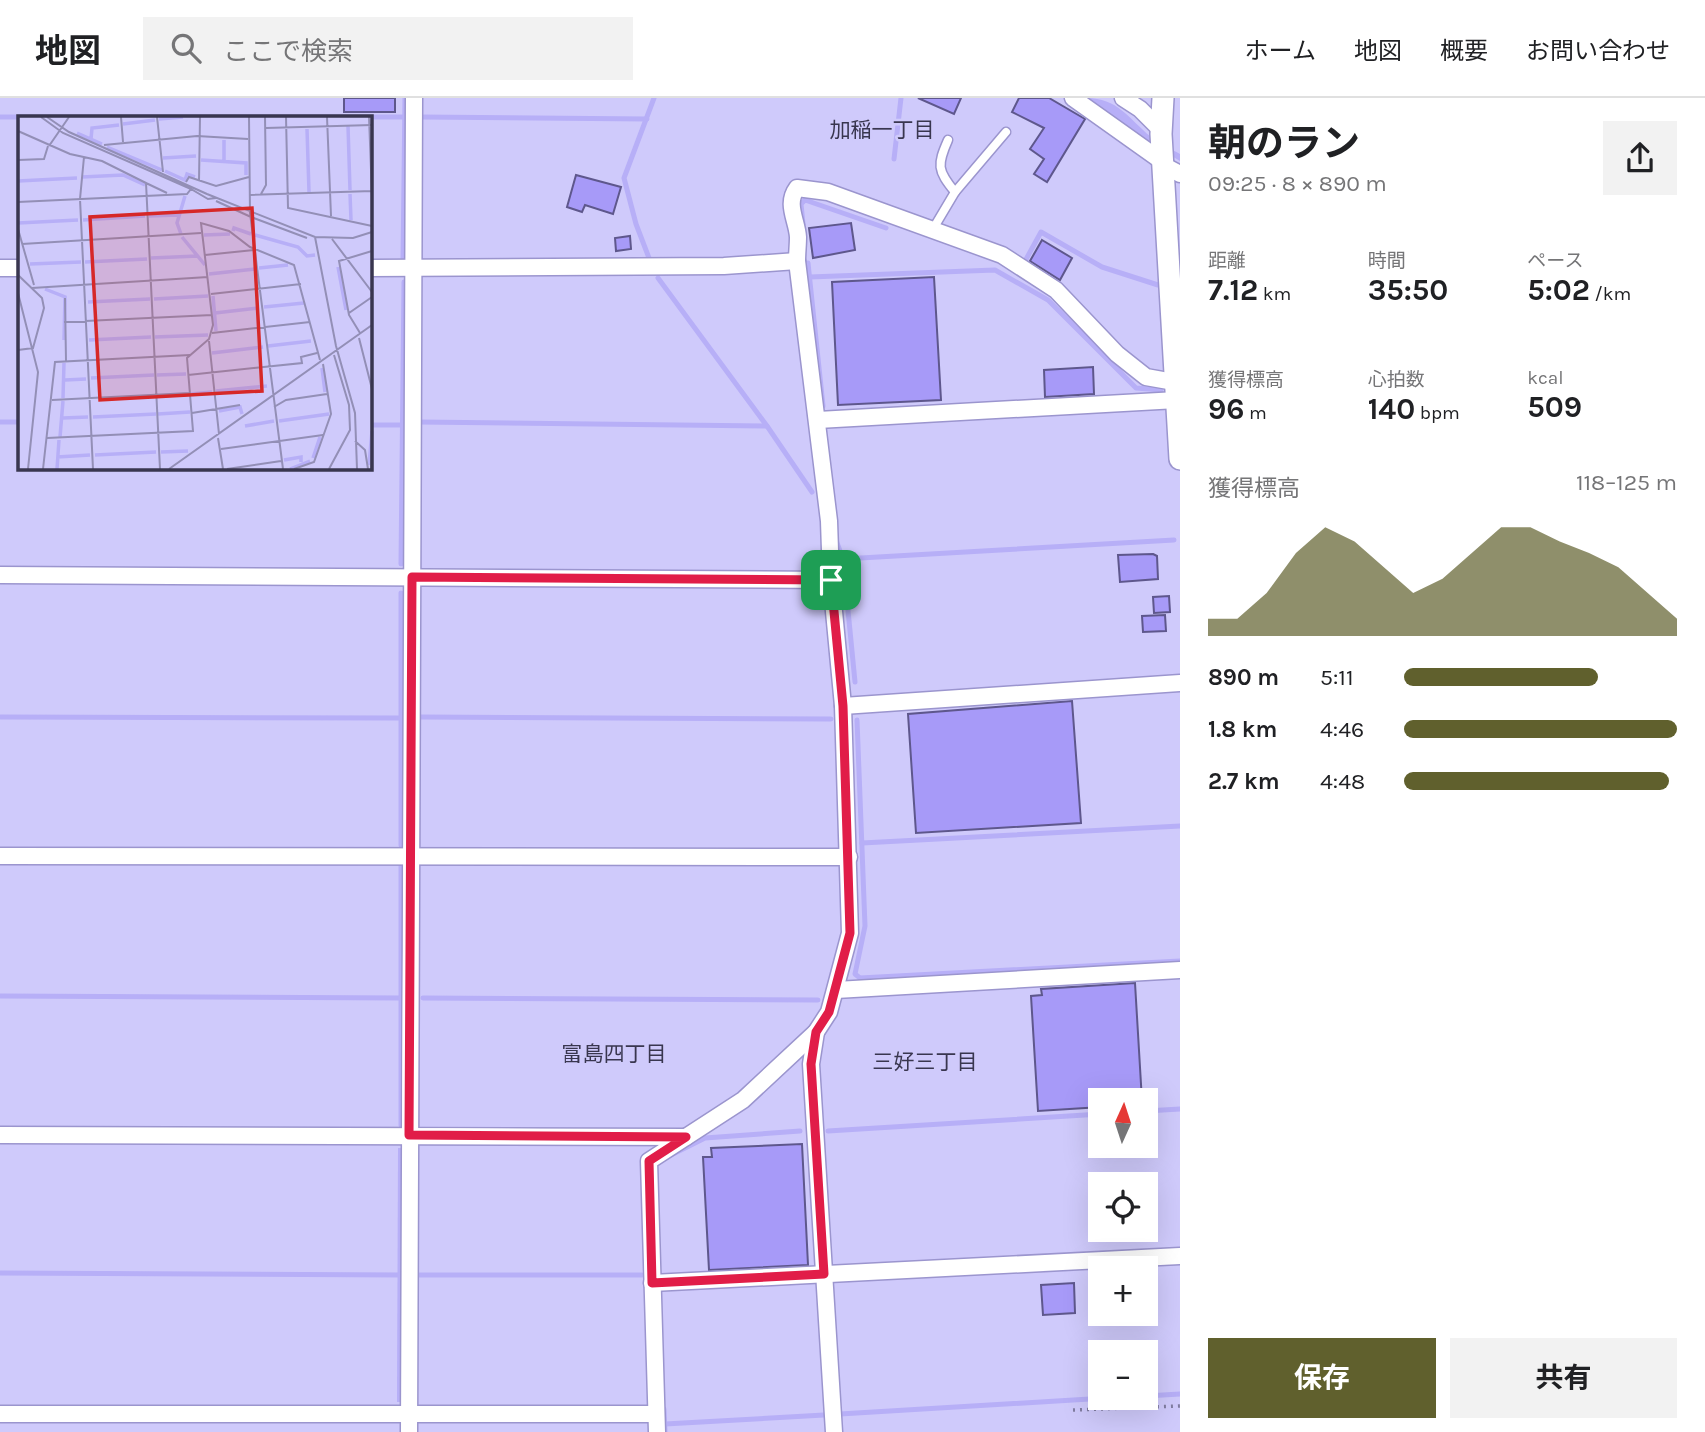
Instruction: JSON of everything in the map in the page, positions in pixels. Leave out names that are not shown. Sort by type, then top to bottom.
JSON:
[{"type":"street","points":[[409,1432],[414,98]]},
{"type":"street","points":[[1073,98],[1167,165]]},
{"type":"street","points":[[1123,98],[1140,109],[1168,135]]},
{"type":"street","points":[[1163,98],[1168,135],[1167,165],[1180,459]]},
{"type":"street","points":[[657,1432],[649,1161],[743,1100],[816,1032],[829,1012],[850,933],[843,706],[831,580],[829,521],[797,261],[798,235],[792,214],[792,195],[797,188],[828,192],[1002,255],[1056,290],[1117,354],[1146,377],[1177,388]]},
{"type":"street","points":[[371,268],[724,267],[797,261]]},
{"type":"street","points":[[0,268],[18,268]]},
{"type":"street","points":[[818,420],[1177,388]]},
{"type":"street","points":[[0,575],[831,580]]},
{"type":"street","points":[[843,706],[1180,683]]},
{"type":"street","points":[[0,856],[849,857]]},
{"type":"street","points":[[836,990],[1180,970]]},
{"type":"street","points":[[816,1032],[811,1064],[834,1432]]},
{"type":"street","points":[[0,1135],[686,1137]]},
{"type":"street","points":[[652,1283],[1180,1256]]},
{"type":"street","points":[[0,1414],[656,1414]]},
{"type":"lane","points":[[933,229],[955,192],[1006,132]]},
{"type":"lane","points":[[948,140],[939,161],[940,170],[955,192]]},
{"type":"path","points":[[1073,1410],[1180,1405]]},
{"type":"shaded area","points":[[1086,98],[1115,105],[1154,140],[1180,154],[1180,161],[1123,126]]},
{"type":"shaded area","points":[[398,1148],[404,1148],[402,1402],[397,1402]]},
{"type":"building","points":[[344,98],[395,98],[395,112],[344,112]]},
{"type":"building","points":[[918,98],[961,98],[954,114]]},
{"type":"building","points":[[1019,98],[1049,98],[1085,119],[1047,182],[1034,174],[1044,159],[1030,149],[1044,128],[1012,112]]},
{"type":"building","points":[[576,175],[621,187],[613,214],[585,205],[582,212],[567,207]]},
{"type":"building","points":[[851,223],[855,250],[813,258],[809,228]]},
{"type":"building","points":[[630,236],[631,249],[616,251],[615,238]]},
{"type":"building","points":[[1042,240],[1072,258],[1060,280],[1030,261]]},
{"type":"building","points":[[934,277],[941,400],[838,405],[832,282]]},
{"type":"building","points":[[1093,367],[1094,394],[1045,397],[1044,370]]},
{"type":"building","points":[[1118,555],[1157,556],[1158,579],[1120,582]]},
{"type":"building","points":[[1169,596],[1170,612],[1154,613],[1153,597]]},
{"type":"building","points":[[1165,615],[1166,631],[1143,632],[1142,616]]},
{"type":"building","points":[[1072,701],[1081,823],[916,833],[908,714]]},
{"type":"building","points":[[1135,983],[1141,1088],[1088,1088],[1088,1108],[1038,1111],[1031,996],[1042,995],[1041,989]]},
{"type":"building","points":[[802,1144],[808,1265],[709,1270],[703,1157],[712,1157],[711,1148]]},
{"type":"building","points":[[1074,1283],[1075,1313],[1043,1315],[1041,1285]]},
{"type":"waterway","points":[[403,261],[405,98]]},
{"type":"waterway","points":[[649,258],[636,224],[624,178],[654,98]]},
{"type":"waterway","points":[[894,159],[901,98]]},
{"type":"waterway","points":[[0,117],[18,117]]},
{"type":"waterway","points":[[371,117],[405,117]]},
{"type":"waterway","points":[[420,117],[647,119]]},
{"type":"waterway","points":[[803,224],[801,204],[805,200],[886,228]]},
{"type":"waterway","points":[[1024,263],[1041,232],[1102,267],[1158,285]]},
{"type":"waterway","points":[[808,263],[823,406]]},
{"type":"waterway","points":[[810,277],[995,270],[1048,300],[1136,388],[1161,390]]},
{"type":"waterway","points":[[658,278],[812,492]]},
{"type":"waterway","points":[[401,564],[404,282]]},
{"type":"waterway","points":[[0,422],[18,422]]},
{"type":"waterway","points":[[419,422],[767,426]]},
{"type":"waterway","points":[[371,425],[402,425]]},
{"type":"waterway","points":[[836,540],[843,559],[855,682]]},
{"type":"waterway","points":[[843,559],[1174,540]]},
{"type":"waterway","points":[[401,593],[401,845]]},
{"type":"waterway","points":[[0,717],[402,718]]},
{"type":"waterway","points":[[420,717],[831,719]]},
{"type":"waterway","points":[[857,720],[865,926],[855,974],[860,978],[1180,961]]},
{"type":"waterway","points":[[862,843],[1180,826]]},
{"type":"waterway","points":[[401,866],[401,1125]]},
{"type":"waterway","points":[[0,996],[402,998]]},
{"type":"waterway","points":[[423,998],[818,1000]]},
{"type":"waterway","points":[[1158,1110],[1180,1109]]},
{"type":"waterway","points":[[828,1131],[1088,1115]]},
{"type":"waterway","points":[[671,1155],[705,1138],[800,1131]]},
{"type":"waterway","points":[[0,1273],[403,1275]]},
{"type":"waterway","points":[[415,1275],[642,1275]]},
{"type":"waterway","points":[[1158,1395],[1180,1394]]},
{"type":"waterway","points":[[840,1414],[1088,1399]]},
{"type":"waterway","points":[[664,1409],[665,1432]]},
{"type":"waterway","points":[[665,1424],[824,1415]]},
{"type":"district","name":"加稲一丁目","points":[[882,130]]},
{"type":"district","name":"富島四丁目","points":[[614,1054]]},
{"type":"district","name":"三好三丁目","points":[[925,1062]]},
{"type":"route","points":[[412,577],[831,580],[843,706],[850,933],[829,1012],[816,1032],[811,1064],[824,1274],[652,1283],[649,1161],[686,1137],[409,1135],[412,577]]}]
